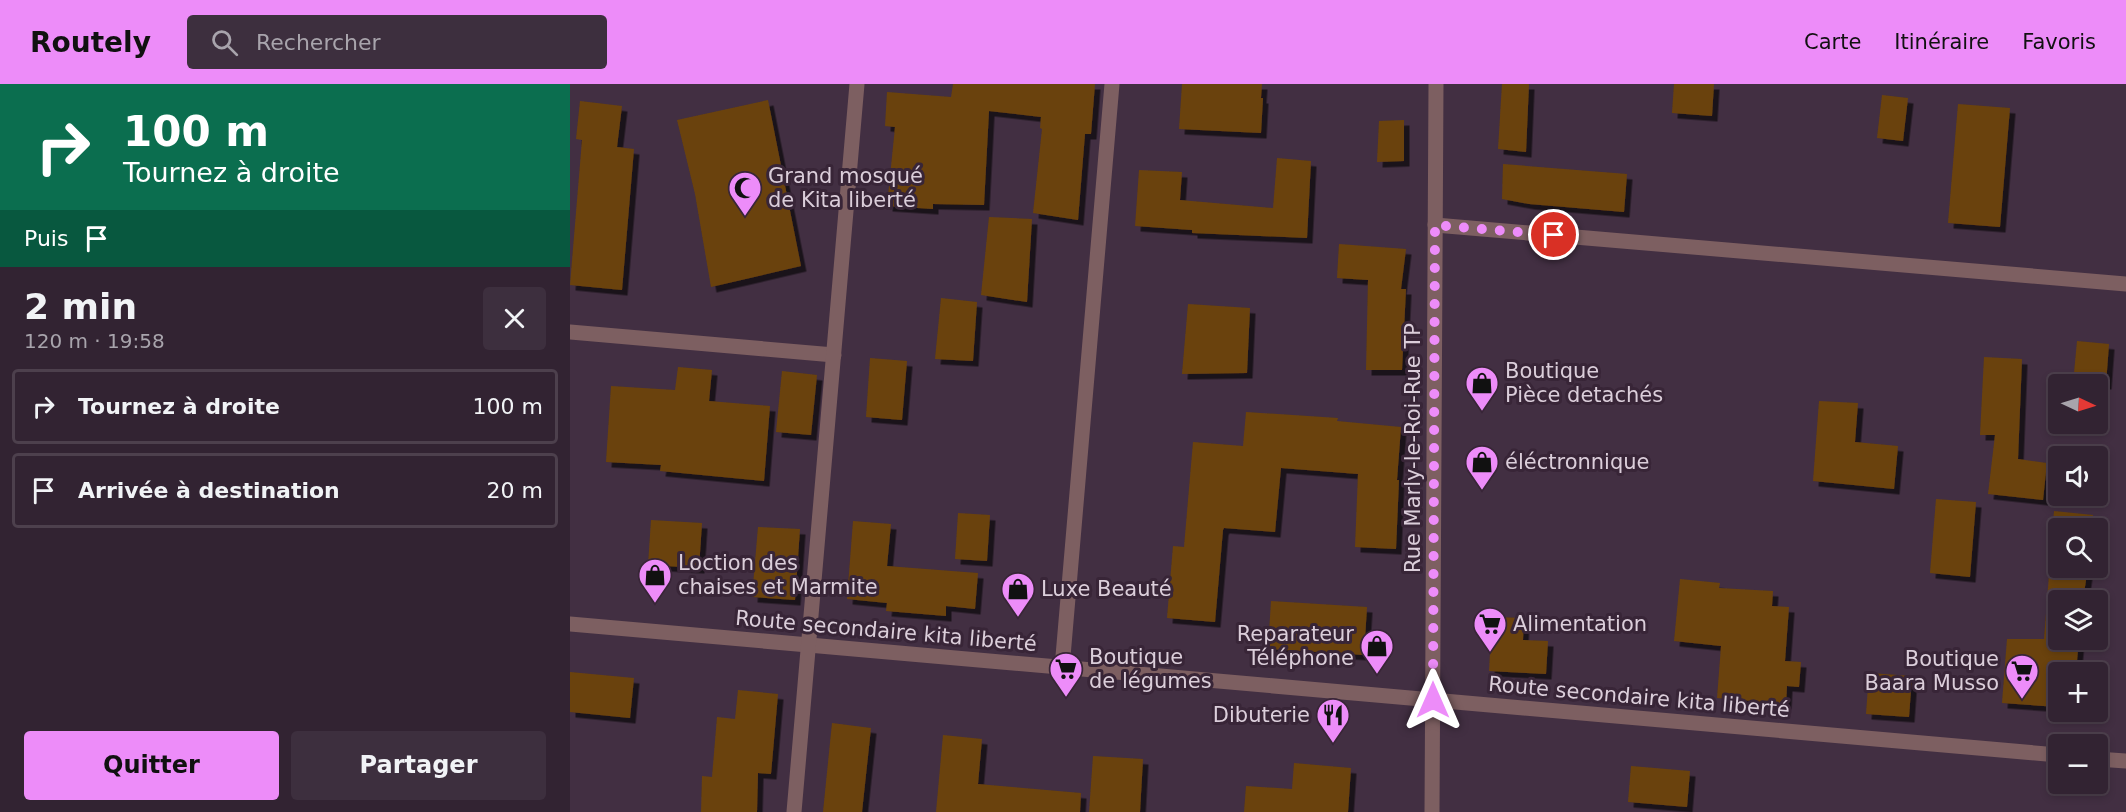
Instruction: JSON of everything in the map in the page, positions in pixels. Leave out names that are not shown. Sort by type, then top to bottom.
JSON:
[{"type":"street","points":[[795,812],[857,84]]},
{"type":"street","points":[[1062,668],[1112,84]]},
{"type":"street","name":"Rue Marly-le-Roi-Rue TP","points":[[1432,812],[1436,84]]},
{"type":"street","points":[[1435,225],[2126,284]]},
{"type":"street","points":[[570,332],[834,355]]},
{"type":"street","name":"Route secondaire kita liberté","points":[[570,624],[2048,754]]},
{"type":"street","points":[[2108,760],[2126,761]]},
{"type":"building","points":[[953,84],[1095,84],[1091,134],[1085,134],[1078,220],[1033,213],[1042,129],[1040,128],[1041,117],[989,111],[984,205],[933,204],[933,209],[887,206],[895,127],[885,126],[887,92],[951,97]]},
{"type":"building","points":[[1182,84],[1262,84],[1261,133],[1179,129]]},
{"type":"building","points":[[1502,84],[1529,84],[1526,152],[1498,149]]},
{"type":"building","points":[[1674,84],[1714,84],[1712,116],[1672,113]]},
{"type":"building","points":[[1882,95],[1908,98],[1903,141],[1877,138]]},
{"type":"building","points":[[768,100],[801,266],[711,287],[695,194],[677,120]]},
{"type":"building","points":[[580,101],[622,106],[617,147],[634,149],[622,290],[570,285],[582,140],[576,139]]},
{"type":"building","points":[[1958,104],[2010,108],[2000,227],[1948,223]]},
{"type":"building","points":[[1404,120],[1404,161],[1377,162],[1379,121]]},
{"type":"building","points":[[1277,158],[1311,161],[1307,238],[1192,233],[1192,230],[1135,226],[1139,170],[1182,172],[1180,200],[1273,208]]},
{"type":"building","points":[[1503,164],[1627,174],[1624,212],[1529,204],[1502,199]]},
{"type":"building","points":[[989,217],[1032,219],[1027,302],[981,295]]},
{"type":"building","points":[[1339,244],[1406,249],[1401,289],[1406,289],[1402,370],[1366,370],[1368,280],[1337,278]]},
{"type":"building","points":[[941,298],[977,302],[973,361],[935,359]]},
{"type":"building","points":[[1188,304],[1250,308],[1247,373],[1182,374]]},
{"type":"building","points":[[2077,341],[2109,344],[2107,374],[2074,374]]},
{"type":"building","points":[[1984,357],[2022,359],[2018,459],[2047,463],[2043,500],[1988,494],[1995,435],[1980,435]]},
{"type":"building","points":[[870,358],[907,361],[902,420],[866,417]]},
{"type":"building","points":[[678,367],[712,370],[709,401],[770,406],[764,481],[660,471],[661,465],[606,462],[611,386],[675,390]]},
{"type":"building","points":[[782,371],[817,375],[811,435],[776,432]]},
{"type":"building","points":[[1819,401],[1858,403],[1855,442],[1898,446],[1894,489],[1813,481]]},
{"type":"building","points":[[1246,412],[1338,418],[1337,421],[1401,427],[1397,480],[1399,480],[1396,549],[1355,547],[1358,474],[1281,468],[1275,532],[1224,528],[1223,530],[1215,622],[1167,618],[1173,546],[1184,547],[1193,442],[1243,446]]},
{"type":"building","points":[[1936,499],[1976,502],[1970,577],[1930,573]]},
{"type":"building","points":[[2054,511],[2093,515],[2093,518],[2053,518]]},
{"type":"building","points":[[958,513],[990,515],[987,561],[955,559]]},
{"type":"building","points":[[651,520],[702,523],[699,568],[648,565]]},
{"type":"building","points":[[853,521],[891,524],[887,566],[978,573],[975,609],[946,606],[946,616],[886,611],[887,603],[847,599]]},
{"type":"building","points":[[758,527],[800,529],[795,600],[752,597]]},
{"type":"building","points":[[2049,578],[2086,578],[2085,590],[2048,590],[2048,650],[2078,650],[2077,662],[2048,662],[2048,706],[2002,703],[2007,639],[2044,639]]},
{"type":"building","points":[[1680,579],[1720,583],[1719,588],[1773,591],[1772,606],[1789,607],[1785,661],[1801,662],[1799,687],[1787,686],[1786,704],[1717,698],[1721,646],[1674,641]]},
{"type":"building","points":[[1271,601],[1367,607],[1364,655],[1268,649]]},
{"type":"building","points":[[1492,617],[1524,618],[1523,640],[1548,641],[1546,674],[1489,671]]},
{"type":"building","points":[[570,672],[634,678],[630,718],[570,712]]},
{"type":"building","points":[[1869,673],[1912,676],[1909,717],[1866,714]]},
{"type":"building","points":[[738,690],[778,694],[771,774],[758,773],[757,812],[701,812],[702,776],[712,777],[717,717],[735,719]]},
{"type":"building","points":[[832,723],[871,728],[862,812],[823,812]]},
{"type":"building","points":[[943,735],[982,739],[978,784],[1081,793],[1080,812],[936,812]]},
{"type":"building","points":[[1093,756],[1143,759],[1140,812],[1089,812]]},
{"type":"building","points":[[1294,763],[1351,768],[1348,812],[1244,812],[1246,786],[1292,789]]},
{"type":"building","points":[[1631,766],[1690,771],[1687,807],[1628,802]]},
{"type":"place","name":"Grand mosqué de Kita liberté","points":[[745,217]]},
{"type":"place","name":"Boutique Pièce detachés","points":[[1482,412]]},
{"type":"place","name":"éléctronnique","points":[[1482,491]]},
{"type":"place","name":"Loction des chaises et Marmite","points":[[655,604]]},
{"type":"place","name":"Luxe Beauté","points":[[1018,618]]},
{"type":"place","name":"Alimentation","points":[[1490,653]]},
{"type":"place","name":"Reparateur Téléphone","points":[[1377,675]]},
{"type":"place","name":"Boutique de légumes","points":[[1066,698]]},
{"type":"place","name":"Boutique Baara Musso","points":[[2022,700]]},
{"type":"place","name":"Dibuterie","points":[[1333,744]]},
{"type":"route","points":[[1433,700],[1435,225],[1554,235]]}]
